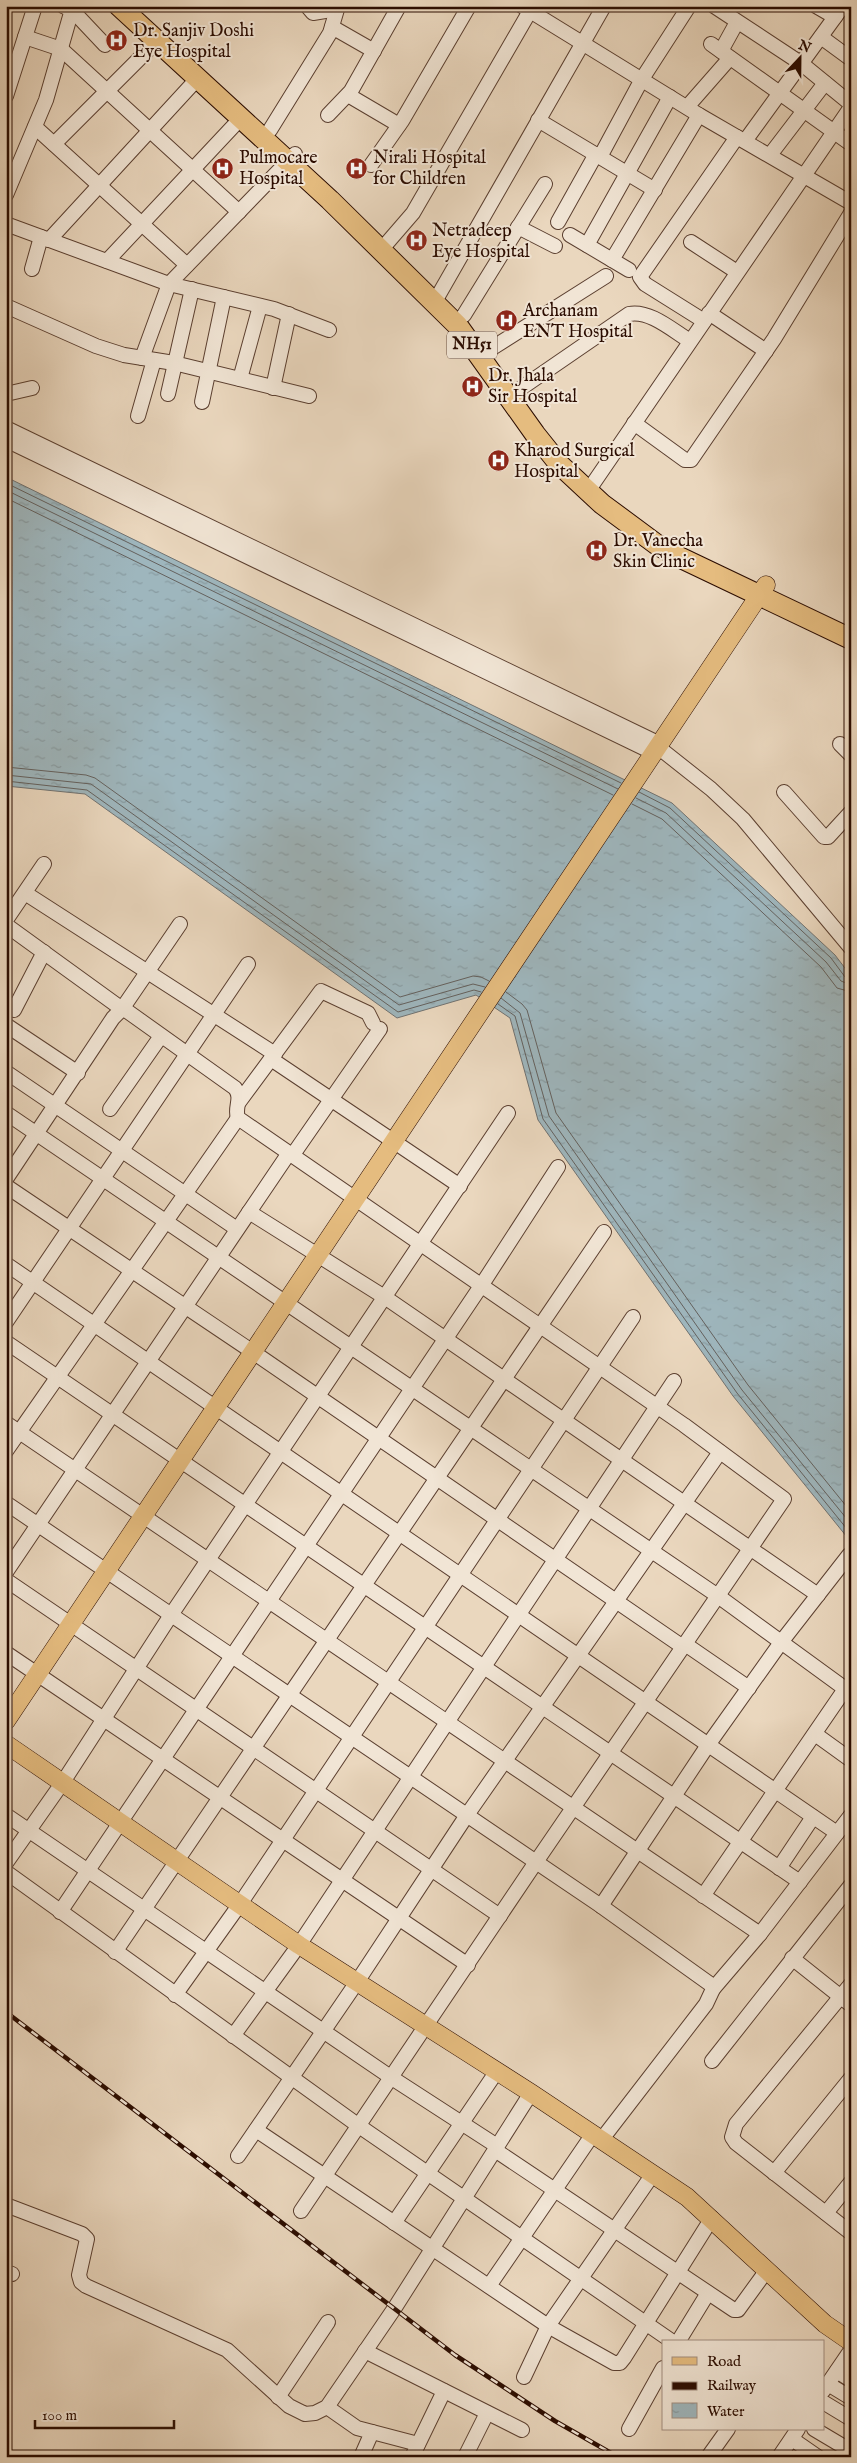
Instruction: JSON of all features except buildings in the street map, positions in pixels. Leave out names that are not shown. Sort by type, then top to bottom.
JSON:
[{"type":"highway","name":"NH51","points":[[119,6],[241,118],[291,158],[437,297],[534,434],[559,464],[660,537],[851,639]]},
{"type":"highway","name":"NH51","points":[[138,6],[270,130],[291,158]]},
{"type":"highway","name":"NH51","points":[[437,297],[464,315],[560,449],[590,487]]},
{"type":"highway","name":"NH51","points":[[762,591],[851,626]]},
{"type":"main road","points":[[6,1721],[762,591]]},
{"type":"main road","points":[[6,1744],[299,1945],[531,2093],[687,2197],[825,2324],[851,2342]]},
{"type":"street","points":[[6,96],[35,6]]},
{"type":"street","points":[[270,130],[318,54],[332,27],[338,8],[314,13],[307,6]]},
{"type":"street","points":[[328,115],[348,96],[399,6]]},
{"type":"street","points":[[370,165],[399,125],[469,6]]},
{"type":"street","points":[[437,297],[604,6]]},
{"type":"street","points":[[558,222],[642,79],[690,6]]},
{"type":"street","points":[[590,487],[851,106],[802,64],[714,6]]},
{"type":"street","points":[[766,351],[645,284],[640,277],[741,139],[780,93],[821,37],[843,12],[816,6]]},
{"type":"street","points":[[70,8],[104,45]]},
{"type":"street","points":[[6,195],[46,100],[70,8]]},
{"type":"street","points":[[385,246],[413,213],[533,10],[693,111],[851,202]]},
{"type":"street","points":[[489,350],[608,266],[654,190],[721,51],[738,22]]},
{"type":"street","points":[[332,27],[374,51]]},
{"type":"street","points":[[25,37],[60,49],[238,212]]},
{"type":"street","points":[[821,37],[851,60]]},
{"type":"street","points":[[54,144],[157,41]]},
{"type":"street","points":[[721,51],[851,144]]},
{"type":"street","points":[[32,269],[45,238],[98,185],[198,78]]},
{"type":"street","points":[[770,156],[825,83]]},
{"type":"street","points":[[348,96],[399,125]]},
{"type":"street","points":[[587,245],[670,96]]},
{"type":"street","points":[[107,261],[241,118]]},
{"type":"street","points":[[538,120],[654,190]]},
{"type":"street","points":[[35,127],[187,266]]},
{"type":"street","points":[[138,416],[148,359],[169,284],[291,158]]},
{"type":"street","points":[[464,315],[545,184]]},
{"type":"street","points":[[634,423],[689,462],[766,351],[851,213]]},
{"type":"street","points":[[6,224],[169,284],[289,314],[329,330]]},
{"type":"street","points":[[518,227],[555,246]]},
{"type":"street","points":[[570,235],[587,245],[608,266],[629,270]]},
{"type":"street","points":[[691,242],[737,272]]},
{"type":"street","points":[[168,394],[192,289]]},
{"type":"street","points":[[202,402],[224,297]]},
{"type":"street","points":[[6,306],[96,346],[309,396]]},
{"type":"street","points":[[240,379],[260,306]]},
{"type":"street","points":[[274,388],[289,314]]},
{"type":"street","points":[[517,390],[629,314],[647,315],[690,341]]},
{"type":"street","points":[[6,394],[32,388]]},
{"type":"street","points":[[6,428],[122,490],[657,748],[711,789],[743,819],[851,948]]},
{"type":"street","points":[[6,440],[122,490]]},
{"type":"street","points":[[840,744],[851,755]]},
{"type":"street","points":[[784,792],[824,837],[828,837],[851,812]]},
{"type":"street","points":[[6,920],[44,864]]},
{"type":"street","points":[[25,893],[146,973],[214,1014],[331,1099],[460,1186]]},
{"type":"street","points":[[6,1179],[57,1106],[113,1018],[122,1009],[180,924]]},
{"type":"street","points":[[6,925],[122,1009],[135,1015],[234,1088],[239,1094],[236,1112],[238,1118],[657,1407],[784,1499],[573,1807],[427,2027],[301,2211]]},
{"type":"street","points":[[14,1010],[44,952]]},
{"type":"street","points":[[6,1322],[248,964]]},
{"type":"street","points":[[6,1572],[237,1229],[331,1099],[377,1026],[368,1013],[321,991],[239,1102]]},
{"type":"street","points":[[6,1025],[78,1073]]},
{"type":"street","points":[[110,1109],[161,1036]]},
{"type":"street","points":[[6,1072],[237,1229]]},
{"type":"street","points":[[6,1112],[286,1303],[533,1468],[782,1641],[848,1691],[815,1734],[703,1896]]},
{"type":"street","points":[[6,1863],[63,1782],[171,1615],[421,1246],[508,1113]]},
{"type":"street","points":[[6,1451],[165,1220],[238,1118]]},
{"type":"street","points":[[60,1912],[231,1655],[481,1286],[558,1167]]},
{"type":"street","points":[[6,1186],[319,1397],[616,1602],[748,1688]]},
{"type":"street","points":[[249,1212],[317,1257],[386,1298],[818,1595]]},
{"type":"street","points":[[115,1952],[291,1696],[604,1232]]},
{"type":"street","points":[[6,1264],[837,1833]]},
{"type":"street","points":[[175,1995],[240,1904],[633,1317]]},
{"type":"street","points":[[6,1342],[800,1882]]},
{"type":"street","points":[[233,2036],[299,1945],[674,1381]]},
{"type":"street","points":[[6,1423],[760,1934]]},
{"type":"street","points":[[238,2156],[293,2079],[467,1815],[720,1452]]},
{"type":"street","points":[[6,1503],[601,1906],[704,1977],[713,1989]]},
{"type":"street","points":[[601,1906],[748,1688],[848,1556]]},
{"type":"street","points":[[6,1580],[500,1916]]},
{"type":"street","points":[[6,1653],[468,1965]]},
{"type":"street","points":[[815,1734],[851,1760]]},
{"type":"street","points":[[6,1815],[461,2123],[554,2191],[734,2310],[738,2310],[767,2270]]},
{"type":"street","points":[[489,2286],[554,2191],[706,2004],[713,1989],[760,1934],[851,1816]]},
{"type":"street","points":[[779,1868],[813,1817]]},
{"type":"street","points":[[6,1872],[359,2126],[670,2340]]},
{"type":"street","points":[[712,2061],[851,1885]]},
{"type":"street","points":[[792,1958],[846,2001]]},
{"type":"street","points":[[851,1984],[846,2001],[732,2131],[732,2137],[736,2143],[851,2233]]},
{"type":"street","points":[[394,2223],[497,2071]]},
{"type":"street","points":[[774,2173],[851,2078]]},
{"type":"street","points":[[6,2205],[82,2234],[86,2239],[79,2275],[80,2282],[227,2350],[246,2365],[289,2406],[305,2414],[315,2413],[327,2407],[365,2351],[531,2093]]},
{"type":"street","points":[[256,2130],[548,2326],[614,2364],[620,2363],[624,2358],[712,2218]]},
{"type":"street","points":[[524,2377],[548,2326],[654,2174]]},
{"type":"street","points":[[826,2213],[851,2182]]},
{"type":"street","points":[[679,2340],[708,2294]]},
{"type":"street","points":[[278,2397],[328,2322]]},
{"type":"street","points":[[851,2350],[826,2388],[851,2398]]},
{"type":"street","points":[[365,2351],[522,2430]]},
{"type":"street","points":[[629,2429],[662,2370]]},
{"type":"street","points":[[837,2371],[851,2380]]},
{"type":"street","points":[[412,2457],[444,2391]]},
{"type":"street","points":[[824,2403],[851,2419]]},
{"type":"street","points":[[327,2407],[356,2428],[418,2444]]},
{"type":"street","points":[[465,2457],[487,2413]]},
{"type":"street","points":[[708,2457],[727,2430]]},
{"type":"street","points":[[816,2430],[851,2451]]},
{"type":"street","points":[[361,2457],[372,2432]]},
{"type":"street","points":[[780,2457],[795,2434],[818,2457]]},
{"type":"water","points":[[6,477],[672,803],[835,955],[851,976],[851,1542],[733,1396],[538,1120],[510,1018],[476,995],[397,1018],[85,794],[6,786]]},
{"type":"railway","points":[[6,2012],[455,2355],[555,2421],[618,2457]]},
{"type":"place","name":"Dr. Sanjiv Doshi Eye Hospital","points":[[117,41]]},
{"type":"place","name":"Pulmocare Hospital","points":[[223,168]]},
{"type":"place","name":"Nirali Hospital for Children","points":[[357,168]]},
{"type":"place","name":"Netradeep Eye Hospital","points":[[416,241]]},
{"type":"place","name":"Archanam ENT Hospital","points":[[507,321]]},
{"type":"place","name":"Dr. Jhala Sir Hospital","points":[[472,386]]},
{"type":"place","name":"Kharod Surgical Hospital","points":[[498,461]]},
{"type":"place","name":"Dr. Vanecha Skin Clinic","points":[[597,551]]}]
